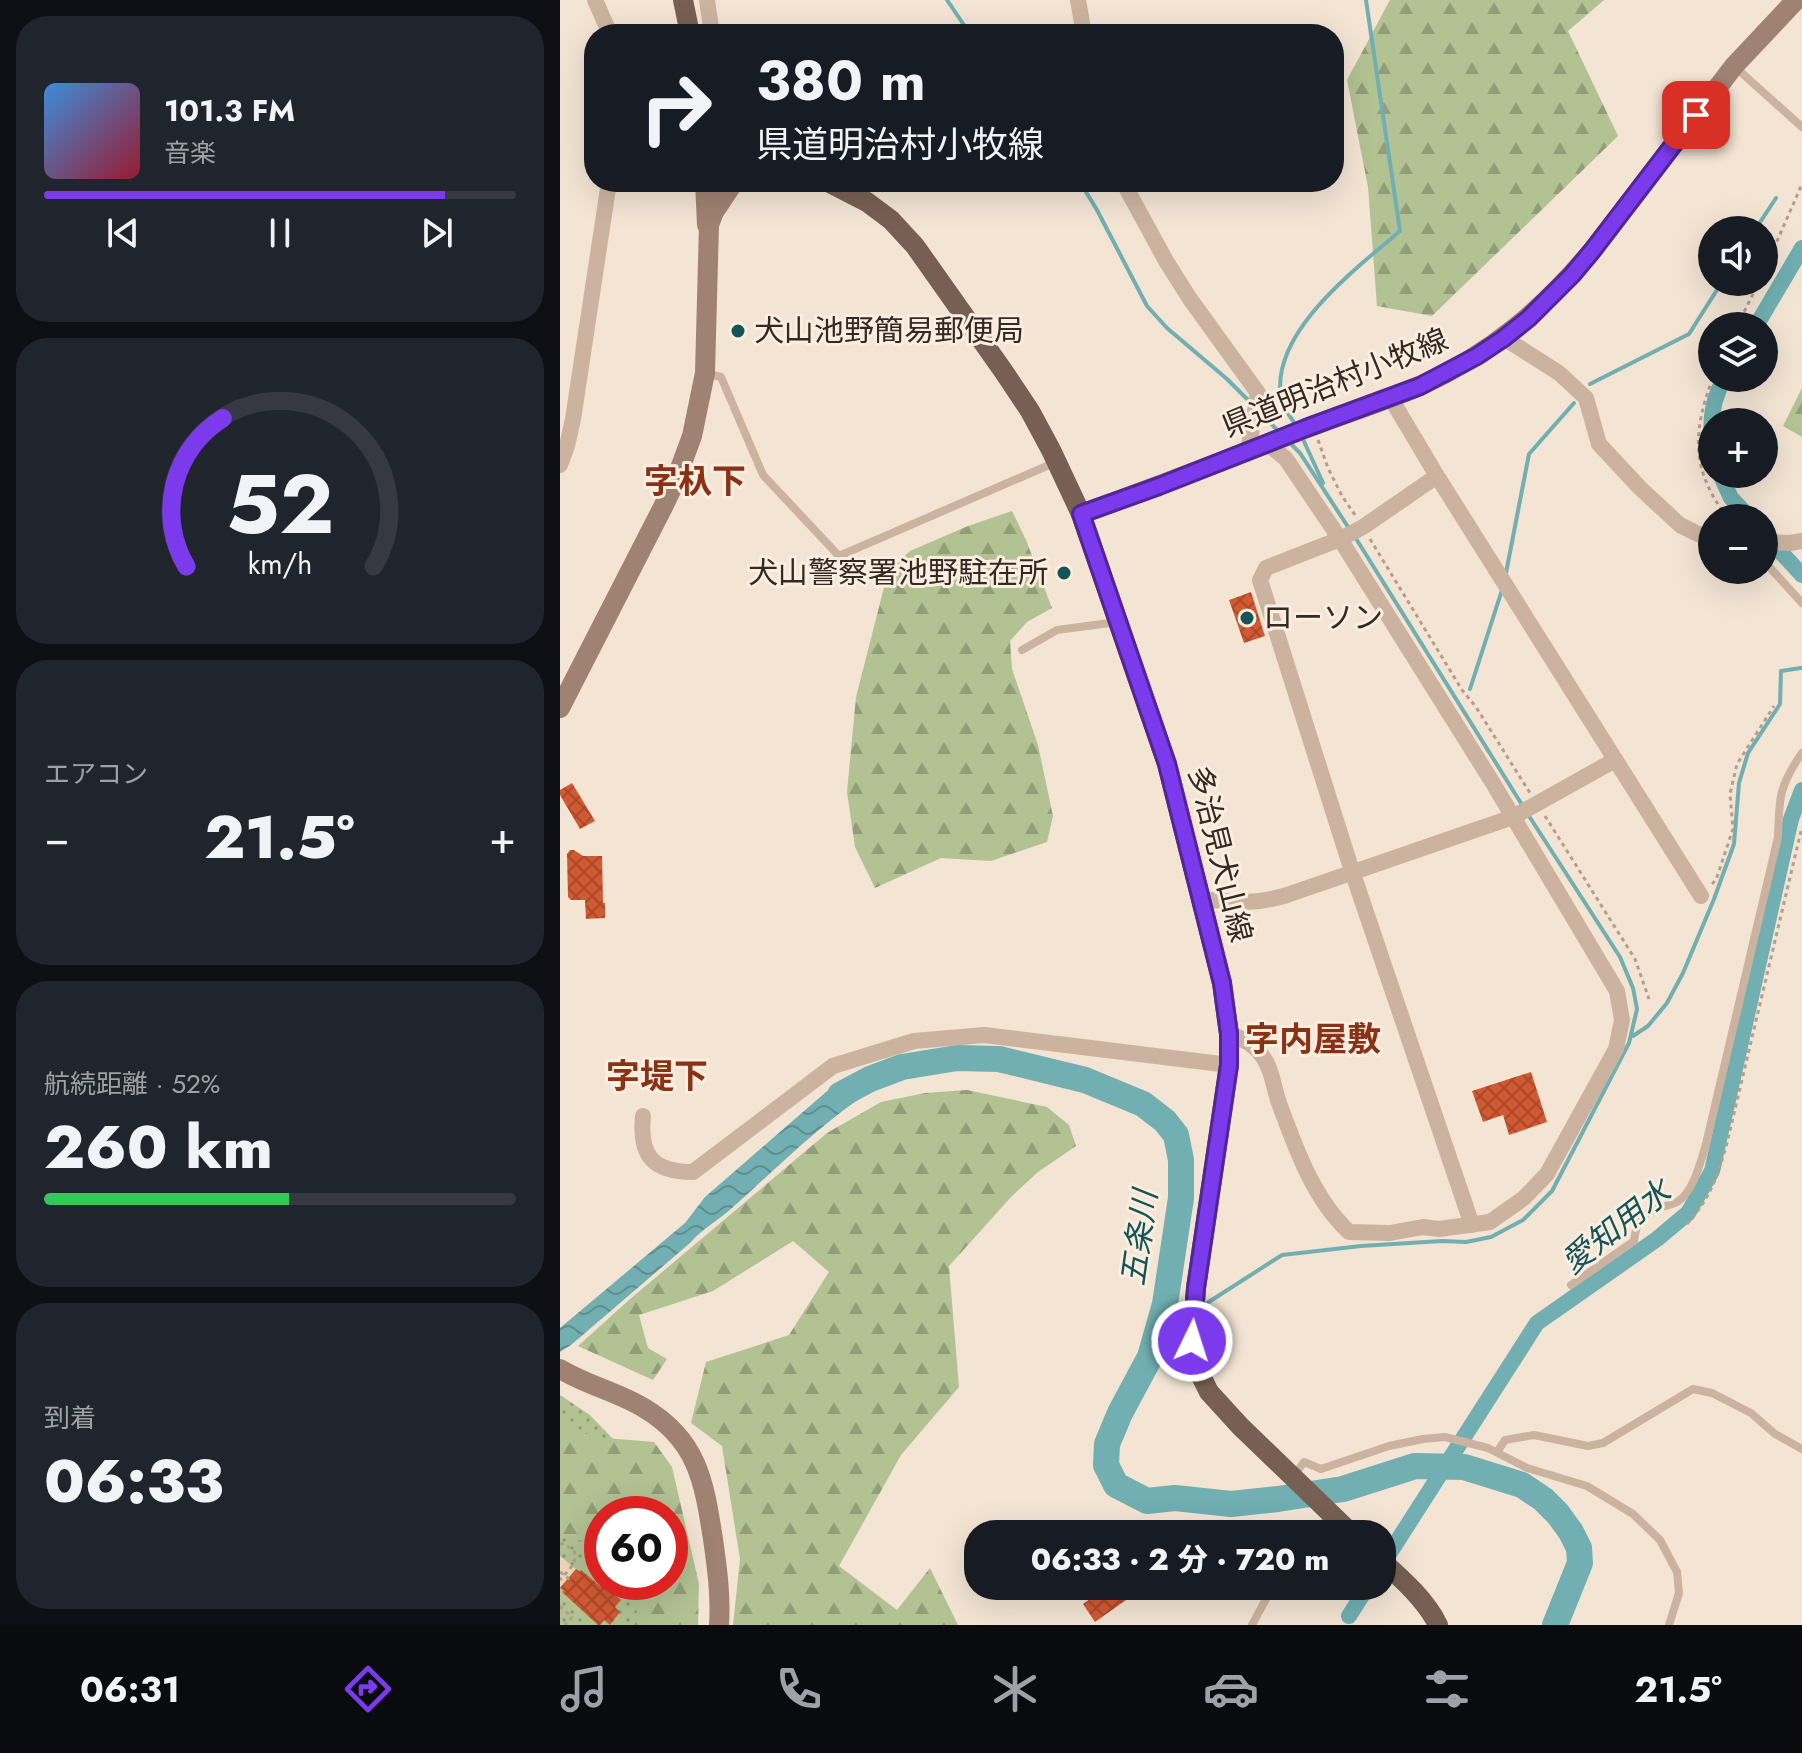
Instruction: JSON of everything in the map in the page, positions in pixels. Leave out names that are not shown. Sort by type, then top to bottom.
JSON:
[{"type":"main road","points":[[683,0],[688,24]]},
{"type":"main road","name":"県道明治村小牧線","points":[[1081,514],[1390,397],[1448,372],[1504,338],[1551,297],[1592,251],[1734,66],[1796,0]]},
{"type":"main road","points":[[560,708],[675,482],[692,436],[705,373],[707,338],[705,192]]},
{"type":"main road","points":[[707,233],[711,219],[728,192]]},
{"type":"main road","name":"多治見犬山線","points":[[848,192],[891,220],[915,246],[1030,411],[1081,514],[1167,764],[1222,983],[1229,1034],[1229,1065],[1196,1288],[1192,1341],[1196,1366],[1209,1392],[1336,1520]]},
{"type":"main road","points":[[562,1370],[644,1407],[665,1422],[684,1443],[700,1472],[706,1493],[719,1587],[719,1625]]},
{"type":"main road","points":[[1396,1573],[1433,1614],[1438,1625]]},
{"type":"street","points":[[588,0],[594,24]]},
{"type":"street","points":[[595,0],[606,24]]},
{"type":"street","points":[[707,0],[711,24]]},
{"type":"street","points":[[1078,0],[1082,24]]},
{"type":"street","points":[[560,465],[573,419],[607,192]]},
{"type":"street","points":[[1128,192],[1190,299],[1258,393],[1248,452]]},
{"type":"street","points":[[1504,338],[1559,373],[1586,398],[1599,444],[1680,525],[1698,534]]},
{"type":"street","points":[[1390,397],[1701,896]]},
{"type":"street","points":[[1229,1034],[1250,1042],[1265,1059],[1294,1144],[1333,1217],[1349,1232],[1390,1233],[1490,1222],[1524,1198],[1547,1174],[1616,1049],[1622,1020],[1617,991],[1515,816],[1341,538],[1271,442]]},
{"type":"street","points":[[1437,476],[1362,527],[1266,568],[1260,580],[1352,871],[1472,1225]]},
{"type":"street","points":[[1201,899],[1265,902],[1515,816],[1615,760]]},
{"type":"street","points":[[643,1116],[645,1149],[653,1162],[667,1170],[693,1172],[833,1066],[914,1041],[984,1035],[1229,1065]]},
{"type":"lane","points":[[1734,66],[1802,127]]},
{"type":"lane","points":[[705,373],[721,377],[763,475],[839,556],[1057,462]]},
{"type":"lane","points":[[1778,576],[1802,603]]},
{"type":"lane","points":[[1022,650],[1057,630],[1118,621]]},
{"type":"lane","points":[[1571,1285],[1634,1241],[1641,1216],[1677,1202],[1698,1171],[1778,837],[1781,790],[1802,753]]},
{"type":"lane","points":[[1497,1452],[1505,1440],[1534,1435],[1588,1446],[1603,1443],[1693,1389],[1712,1393],[1751,1413],[1775,1434],[1802,1449]]},
{"type":"lane","points":[[1293,1478],[1304,1462],[1321,1469],[1389,1446],[1445,1437],[1488,1448],[1527,1468],[1587,1486],[1633,1514],[1660,1540],[1677,1572],[1679,1593],[1669,1625]]},
{"type":"lane","points":[[1324,1520],[1328,1513]]},
{"type":"lane","points":[[1252,1625],[1265,1600]]},
{"type":"path","points":[[1778,239],[1802,184]]},
{"type":"path","points":[[1708,392],[1702,406],[1697,450],[1703,473],[1717,504]]},
{"type":"path","points":[[1308,427],[1321,445],[1342,496],[1635,959],[1649,999]]},
{"type":"path","points":[[1701,896],[1716,880],[1733,829],[1730,794],[1737,764],[1774,706]]},
{"type":"path","points":[[1687,1224],[1713,1188],[1726,1147],[1802,827]]},
{"type":"path","points":[[560,1543],[573,1549],[576,1556],[575,1563],[562,1573],[560,1580]]},
{"type":"path","points":[[562,1573],[572,1581]]},
{"type":"path","points":[[560,1606],[572,1617],[565,1625]]},
{"type":"green space","points":[[1390,0],[1604,0],[1568,31],[1618,136],[1432,316],[1377,306],[1368,187],[1347,80]]},
{"type":"green space","points":[[1802,388],[1802,437],[1783,426]]},
{"type":"green space","points":[[1012,511],[1052,608],[1027,622],[1010,641],[1012,669],[1038,745],[1053,816],[1047,842],[991,861],[941,858],[875,888],[855,847],[847,792],[856,697],[888,572],[910,551]]},
{"type":"green space","points":[[967,1090],[1047,1107],[1069,1125],[1076,1146],[1038,1172],[1011,1197],[949,1266],[959,1387],[901,1455],[839,1566],[897,1610],[930,1568],[958,1625],[733,1625],[740,1559],[722,1446],[691,1423],[706,1362],[789,1335],[829,1272],[793,1241],[713,1291],[639,1315],[648,1348],[667,1359],[653,1380],[578,1346],[827,1133],[881,1102],[925,1093]]},
{"type":"green space","points":[[560,1395],[590,1415],[659,1487],[640,1496],[584,1496],[584,1600],[688,1600],[690,1585],[698,1625],[560,1625]]},
{"type":"green space","points":[[560,1419],[594,1437],[654,1442],[672,1467],[679,1496],[584,1496],[584,1541],[560,1535]]},
{"type":"green space","points":[[688,1536],[699,1584],[698,1625],[627,1625],[643,1600],[688,1600]]},
{"type":"shaded area","points":[[560,1556],[576,1569],[560,1587]]},
{"type":"water","points":[[865,1069],[874,1089],[818,1130],[727,1213],[560,1352],[560,1328],[685,1223],[705,1197],[826,1092]]},
{"type":"building","name":"ローソン","points":[[1251,592],[1265,636],[1244,643],[1229,600]]},
{"type":"building","points":[[572,783],[595,821],[580,829],[560,795],[560,790]]},
{"type":"building","points":[[570,850],[583,856],[602,856],[605,918],[586,919],[585,900],[571,900],[568,897],[567,854]]},
{"type":"building","points":[[1531,1072],[1547,1122],[1509,1135],[1503,1115],[1483,1122],[1472,1091]]},
{"type":"building","points":[[576,1569],[581,1570],[584,1573],[584,1600],[621,1600],[615,1607],[620,1612],[610,1625],[604,1620],[598,1625],[560,1588]]},
{"type":"building","points":[[1089,1600],[1126,1600],[1095,1622],[1083,1604]]},
{"type":"waterway","points":[[947,0],[963,24]]},
{"type":"waterway","points":[[1296,426],[1281,398],[1281,373],[1289,349],[1320,304],[1400,231],[1366,0]]},
{"type":"waterway","points":[[1086,192],[1147,306],[1167,328],[1252,404]]},
{"type":"waterway","points":[[1764,216],[1776,198]]},
{"type":"waterway","name":"愛知用水","points":[[1764,312],[1802,248]]},
{"type":"waterway","points":[[1590,384],[1689,334],[1713,296]]},
{"type":"waterway","name":"愛知用水","points":[[1714,408],[1718,392]]},
{"type":"waterway","points":[[1506,573],[1529,454],[1574,403]]},
{"type":"waterway","points":[[1259,411],[1280,433]]},
{"type":"waterway","points":[[1302,437],[1323,483]]},
{"type":"waterway","points":[[1289,442],[1300,453],[1350,530]]},
{"type":"waterway","name":"愛知用水","points":[[1726,488],[1737,504]]},
{"type":"waterway","points":[[1355,537],[1524,808]]},
{"type":"waterway","name":"愛知用水","points":[[1778,549],[1802,575]]},
{"type":"waterway","points":[[1470,689],[1502,590]]},
{"type":"waterway","points":[[1633,1036],[1648,1026],[1667,1003],[1683,973],[1734,844],[1739,783],[1748,753],[1780,704],[1781,671],[1801,668]]},
{"type":"waterway","name":"愛知用水","points":[[1396,1543],[1537,1323],[1657,1239],[1688,1213],[1712,1171],[1791,819],[1802,790]]},
{"type":"waterway","points":[[1204,1305],[1282,1255],[1361,1246],[1466,1242],[1491,1237],[1523,1220],[1552,1191],[1629,1043],[1637,1009],[1633,988],[1620,957],[1529,816]]},
{"type":"waterway","name":"五条川","points":[[840,1095],[902,1067],[957,1058],[999,1059],[1085,1080],[1143,1104],[1165,1121],[1176,1135],[1181,1160],[1181,1198],[1165,1304],[1150,1357],[1107,1444],[1106,1465],[1116,1485],[1147,1501],[1175,1498],[1231,1504],[1343,1489],[1415,1466],[1464,1467],[1522,1485],[1558,1514],[1579,1548],[1580,1563],[1555,1625]]},
{"type":"waterway","points":[[1158,1330],[1182,1317]]},
{"type":"waterway","name":"愛知用水","points":[[1349,1616],[1359,1600]]},
{"type":"place","name":"犬山池野簡易郵便局","points":[[738,331]]},
{"type":"place","name":"犬山警察署池野駐在所","points":[[1064,573]]},
{"type":"place","name":"ローソン","points":[[1247,618]]},
{"type":"district","name":"字杁下","points":[[695,481]]},
{"type":"district","name":"字内屋敷","points":[[1313,1039]]},
{"type":"district","name":"字堤下","points":[[657,1076]]},
{"type":"route","points":[[1192,1341],[1196,1288],[1225,1100],[1229,1034],[1222,983],[1167,764],[1081,514],[1420,386],[1477,356],[1529,318],[1572,275],[1696,115]]}]
